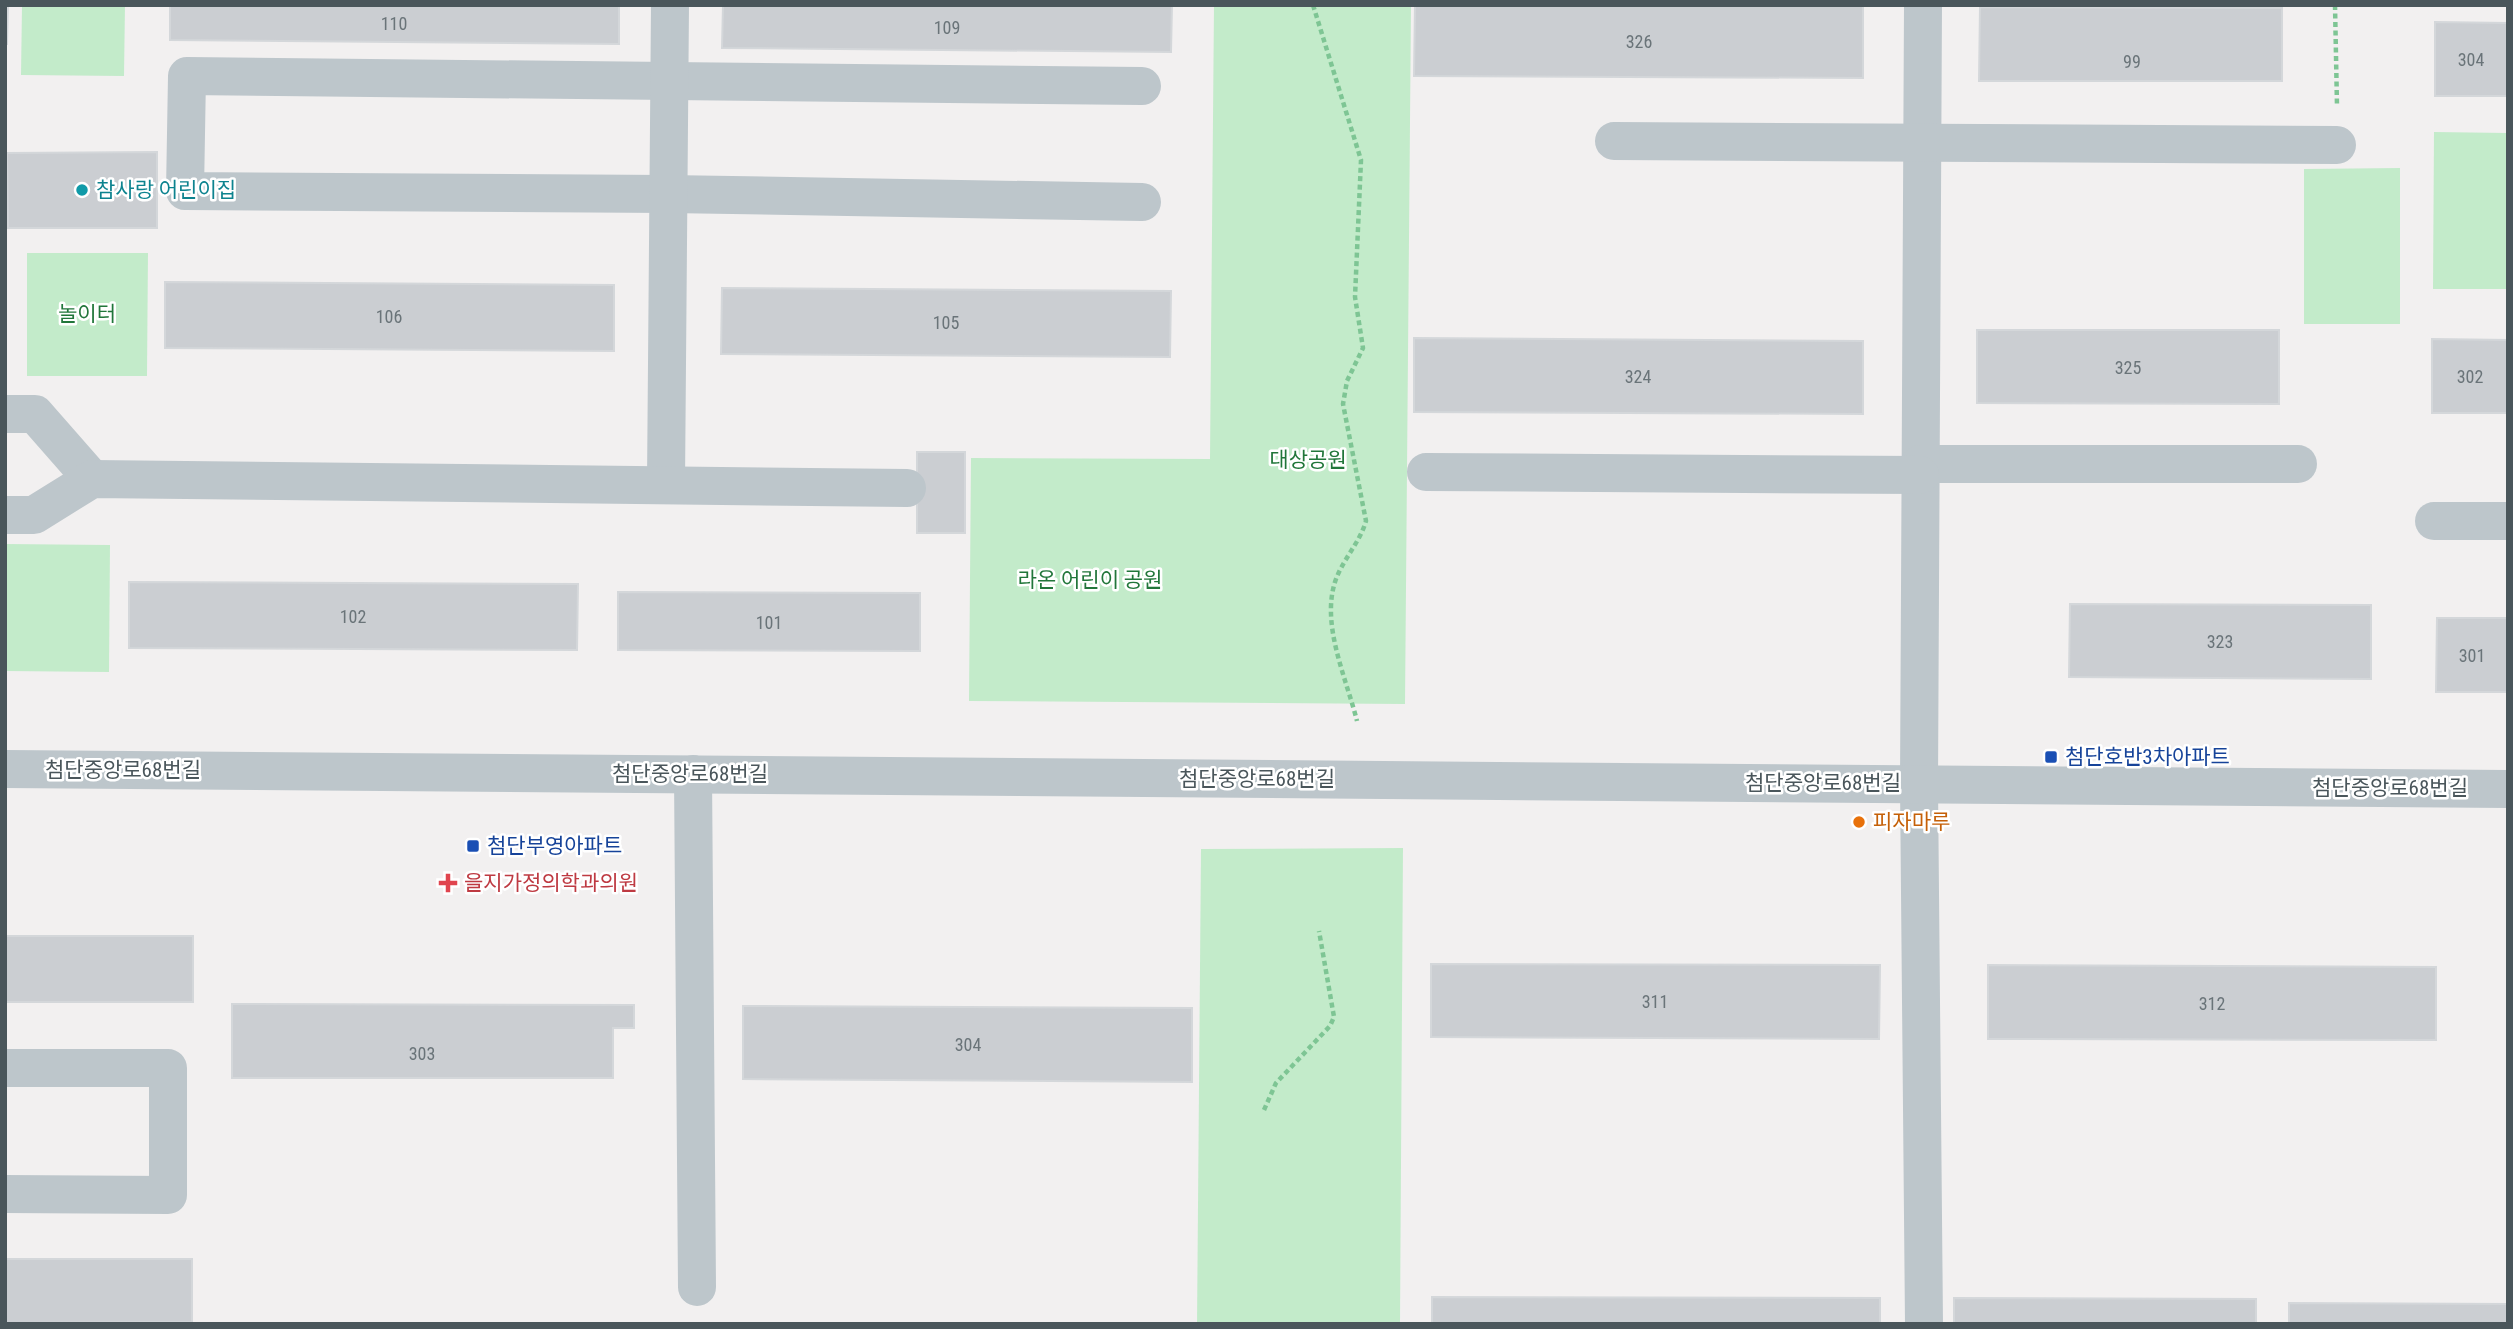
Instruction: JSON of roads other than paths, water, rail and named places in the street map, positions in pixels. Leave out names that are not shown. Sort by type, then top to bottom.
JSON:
[{"type":"street","points":[[666,484],[670,5]]},
{"type":"street","points":[[1923,5],[1919,784],[1924,1324]]},
{"type":"street","points":[[1142,86],[187,76],[185,191],[668,194],[1142,202]]},
{"type":"street","points":[[1614,141],[2337,145]]},
{"type":"street","points":[[5,414],[35,414],[92,479]]},
{"type":"street","points":[[1426,472],[2298,464]]},
{"type":"street","points":[[5,515],[34,515],[92,479],[907,488]]},
{"type":"street","points":[[2434,521],[2508,521]]},
{"type":"street","name":"첨단중앙로68번길","points":[[5,769],[2508,789]]},
{"type":"street","points":[[693,774],[697,1287]]},
{"type":"street","points":[[5,1068],[168,1068],[167,1195],[5,1194]]},
{"type":"place","name":"참사랑 어린이집","points":[[82,190]]},
{"type":"place","name":"첨단호반3차아파트","points":[[2051,757]]},
{"type":"place","name":"피자마루","points":[[1859,822]]},
{"type":"place","name":"첨단부영아파트","points":[[473,846]]},
{"type":"place","name":"을지가정의학과의원","points":[[448,883]]},
{"type":"park label","name":"놀이터","points":[[87,314]]},
{"type":"park label","name":"대상공원","points":[[1308,460]]},
{"type":"park label","name":"라온 어린이 공원","points":[[1090,580]]}]
